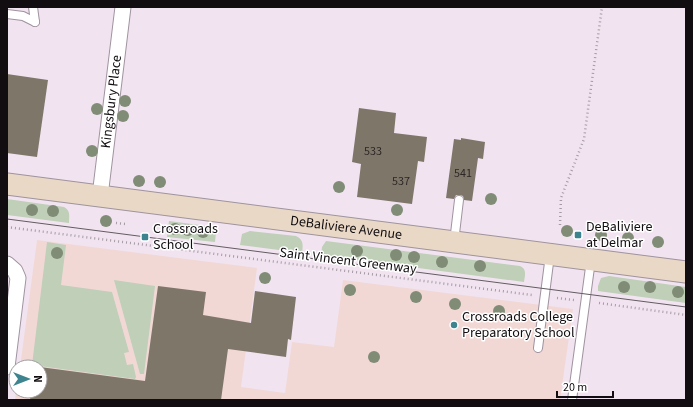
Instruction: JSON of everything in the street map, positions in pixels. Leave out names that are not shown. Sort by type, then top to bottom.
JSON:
[{"type":"main road","name":"DeBaliviere Avenue","points":[[7,184],[686,272]]},
{"type":"street","name":"Kingsbury Place","points":[[100,196],[123,7]]},
{"type":"street","points":[[7,264],[15,271],[18,278],[7,367]]},
{"type":"lane","points":[[7,14],[23,16],[35,22],[33,7]]},
{"type":"lane","points":[[454,242],[459,200]]},
{"type":"lane","points":[[538,348],[550,255]]},
{"type":"lane","points":[[572,400],[591,260]]},
{"type":"path","points":[[560,225],[561,198],[584,139],[602,7]]},
{"type":"path","points":[[116,223],[126,224]]},
{"type":"path","name":"Saint Vincent Greenway","points":[[7,227],[686,315]]},
{"type":"shaded area","name":"Crossroads College Preparatory School","points":[[37,240],[257,268],[241,387],[285,393],[292,342],[334,347],[343,280],[573,309],[560,400],[15,400],[48,399],[48,359],[21,359]]},
{"type":"green space","points":[[7,199],[64,207],[69,212],[69,223],[7,215]]},
{"type":"green space","points":[[169,221],[214,227],[216,232],[215,242],[167,237]]},
{"type":"green space","points":[[250,231],[296,236],[302,243],[302,253],[240,245],[242,234]]},
{"type":"green space","points":[[326,241],[520,266],[525,271],[524,282],[321,255],[322,247]]},
{"type":"green space","points":[[47,242],[66,245],[61,285],[112,292],[129,352],[124,353],[127,365],[133,364],[136,377],[135,379],[48,367],[48,359],[33,359]]},
{"type":"green space","points":[[609,276],[686,287],[686,303],[598,291],[601,278]]},
{"type":"green space","points":[[114,280],[155,286],[144,374],[140,374]]},
{"type":"building","points":[[7,74],[48,80],[37,157],[7,153]]},
{"type":"building","points":[[359,108],[396,113],[394,133],[427,137],[424,162],[418,161],[412,204],[357,197],[361,164],[352,162]]},
{"type":"building","points":[[461,138],[485,142],[483,159],[478,158],[472,201],[464,200],[463,196],[460,195],[456,195],[454,199],[446,198],[454,139],[461,140]]},
{"type":"building","points":[[158,286],[206,292],[203,315],[251,323],[255,291],[296,297],[291,340],[288,339],[286,357],[228,349],[221,400],[30,400],[48,399],[48,368],[145,381]]},
{"type":"tram line","points":[[7,219],[686,307]]},
{"type":"place","name":"DeBaliviere at Delmar","points":[[578,235]]},
{"type":"place","name":"Crossroads School","points":[[145,237]]},
{"type":"place","name":"Crossroads College Preparatory School","points":[[454,325]]}]
